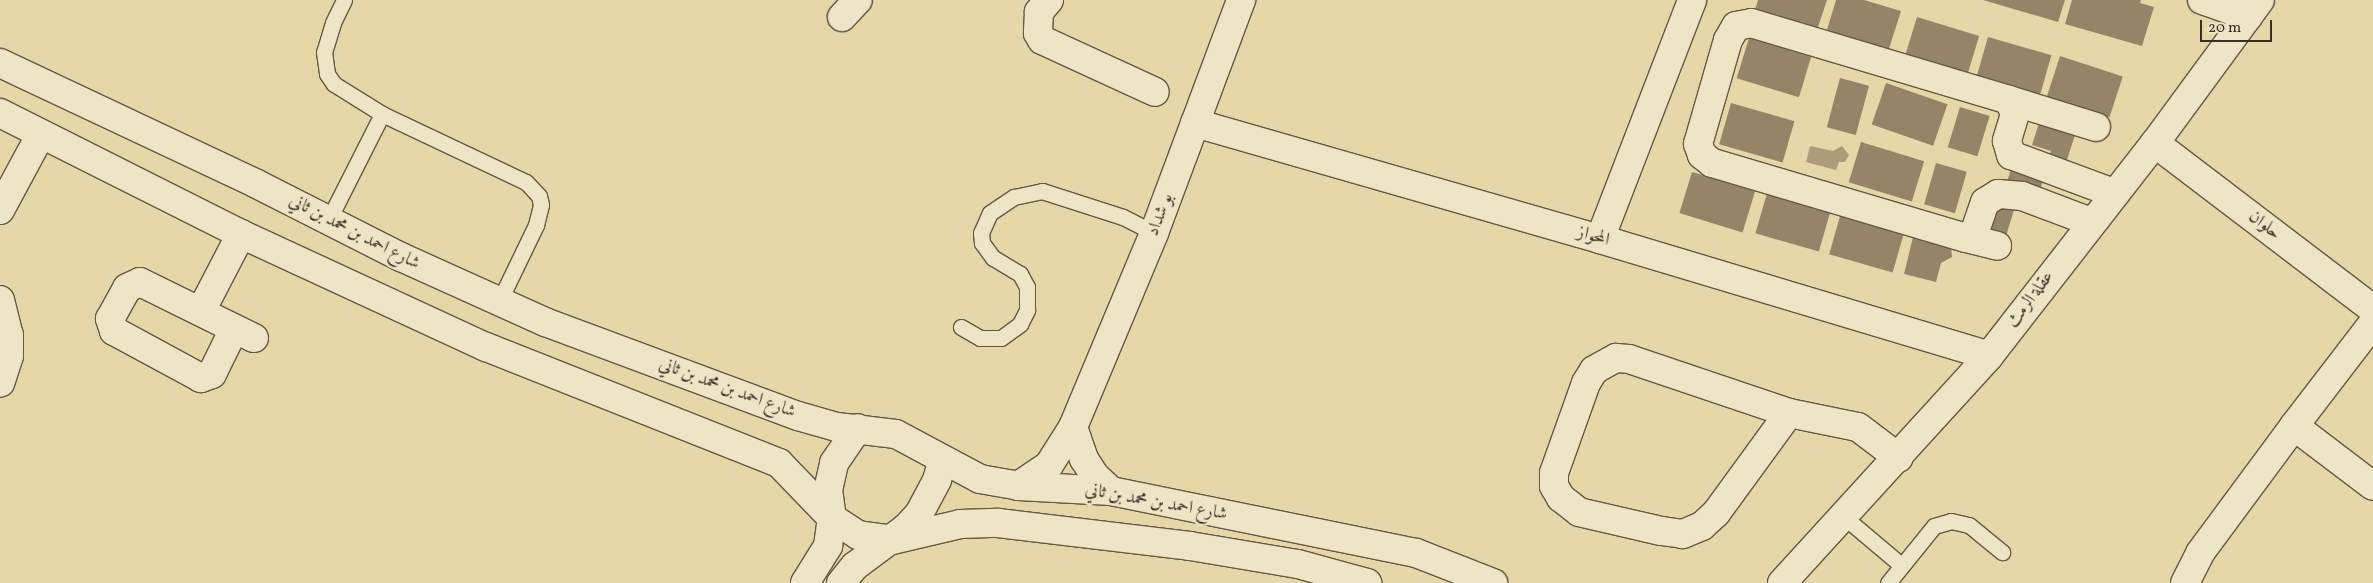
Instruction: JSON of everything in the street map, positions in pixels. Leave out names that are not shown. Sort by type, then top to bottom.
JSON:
[{"type":"street","points":[[1048,0],[1039,12],[1038,33],[1042,40],[1155,92]]},
{"type":"street","name":"بو شداد","points":[[1018,486],[1049,465],[1073,427],[1154,233],[1241,0]]},
{"type":"street","points":[[1600,239],[1692,0]]},
{"type":"street","points":[[2202,0],[2254,8]]},
{"type":"street","name":"عقلة الرمث","points":[[1782,583],[1899,458],[1989,356],[2113,193],[2156,143],[2254,8]]},
{"type":"street","points":[[1997,246],[1707,159],[1698,144],[1728,40],[1736,26],[1751,23],[2096,127]]},
{"type":"street","name":"شارع احمد بن محمد بن ثاني","points":[[0,63],[257,184],[328,221],[499,302],[798,416],[837,427],[896,434],[913,441],[942,462],[980,479],[1018,486],[1111,491],[1416,553],[1492,583]]},
{"type":"street","points":[[2009,100],[2015,114],[2007,141],[2011,156],[2113,193]]},
{"type":"street","name":"شارع احمد بن محمد بن ثاني","points":[[0,113],[241,234],[486,347],[779,463],[832,518],[858,535],[892,540],[960,524],[998,523],[1190,546],[1298,564],[1367,583]]},
{"type":"street","name":"المحواز","points":[[1194,123],[1600,239],[1989,356]]},
{"type":"street","points":[[0,210],[41,134]]},
{"type":"street","name":"حلوان","points":[[2156,143],[2373,308]]},
{"type":"street","points":[[1966,238],[1975,231],[1985,202],[1998,194],[2022,196],[2091,222]]},
{"type":"street","points":[[201,312],[241,234]]},
{"type":"street","points":[[140,282],[201,312],[244,333],[212,374],[202,378],[114,331],[110,319],[123,294],[133,284],[140,282]]},
{"type":"street","points":[[0,300],[10,335],[9,356],[0,383]]},
{"type":"street","points":[[2185,583],[2200,553],[2373,323]]},
{"type":"street","points":[[1789,413],[1716,513],[1702,526],[1683,534],[1579,512],[1569,507],[1554,486],[1554,473],[1586,383],[1594,370],[1616,358],[1629,359],[1789,413],[1858,427],[1899,458]]},
{"type":"street","points":[[2294,426],[2373,486]]},
{"type":"street","points":[[1073,427],[1084,459],[1095,476],[1111,491]]},
{"type":"street","points":[[805,583],[828,546],[832,518],[828,490],[834,463],[858,428]]},
{"type":"street","points":[[841,583],[867,556],[892,540],[919,514],[937,480],[942,462]]},
{"type":"lane","points":[[344,0],[327,39],[324,52],[327,74],[342,92],[382,114],[526,182],[536,191],[541,205],[536,225],[499,302]]},
{"type":"lane","points":[[328,221],[382,114]]},
{"type":"lane","points":[[961,327],[980,338],[1001,338],[1020,324],[1027,310],[1027,286],[1020,274],[993,258],[982,243],[981,233],[990,213],[1014,198],[1042,191],[1123,217],[1154,233]]},
{"type":"lane","points":[[1843,516],[1902,564]]},
{"type":"lane","points":[[1888,583],[1934,526],[1951,521],[1969,525],[2002,552]]},
{"type":"shaded area","points":[[1810,146],[1833,151],[1842,146],[1849,155],[1845,162],[1839,162],[1836,170],[1806,162]]},
{"type":"building","points":[[1758,0],[1827,0],[1816,33],[1754,13]]},
{"type":"building","points":[[1836,0],[1864,0],[1901,11],[1888,52],[1826,33]]},
{"type":"building","points":[[1983,0],[2065,0],[2058,22]]},
{"type":"building","points":[[2072,0],[2141,0],[2140,3],[2154,7],[2142,46],[2065,24]]},
{"type":"building","points":[[1917,17],[1979,36],[1967,77],[1904,58]]},
{"type":"building","points":[[1988,37],[2051,55],[2040,97],[1976,78]]},
{"type":"building","points":[[1749,38],[1811,57],[1799,97],[1737,78]]},
{"type":"building","points":[[2060,56],[2123,76],[2109,117],[2047,97]]},
{"type":"building","points":[[1840,78],[1869,86],[1856,135],[1827,127]]},
{"type":"building","points":[[1886,83],[1947,104],[1933,146],[1872,125]]},
{"type":"building","points":[[1731,103],[1794,121],[1783,163],[1719,144]]},
{"type":"building","points":[[1960,107],[1990,116],[1977,156],[1948,147]]},
{"type":"building","points":[[2039,123],[2075,135],[2066,163],[2049,157],[2051,151],[2032,145]]},
{"type":"building","points":[[1861,142],[1924,161],[1912,201],[1849,182]]},
{"type":"building","points":[[1936,163],[1967,172],[1955,213],[1924,204]]},
{"type":"building","points":[[2011,169],[2044,179],[2040,191],[2007,181]]},
{"type":"building","points":[[1692,172],[1755,191],[1743,232],[1679,213]]},
{"type":"building","points":[[1767,193],[1830,211],[1819,252],[1755,233]]},
{"type":"building","points":[[1995,200],[2015,206],[2004,242],[1984,236]]},
{"type":"building","points":[[1841,213],[1904,231],[1893,273],[1829,254]]},
{"type":"building","points":[[1914,233],[1951,246],[1952,257],[1941,263],[1936,282],[1904,274]]}]
